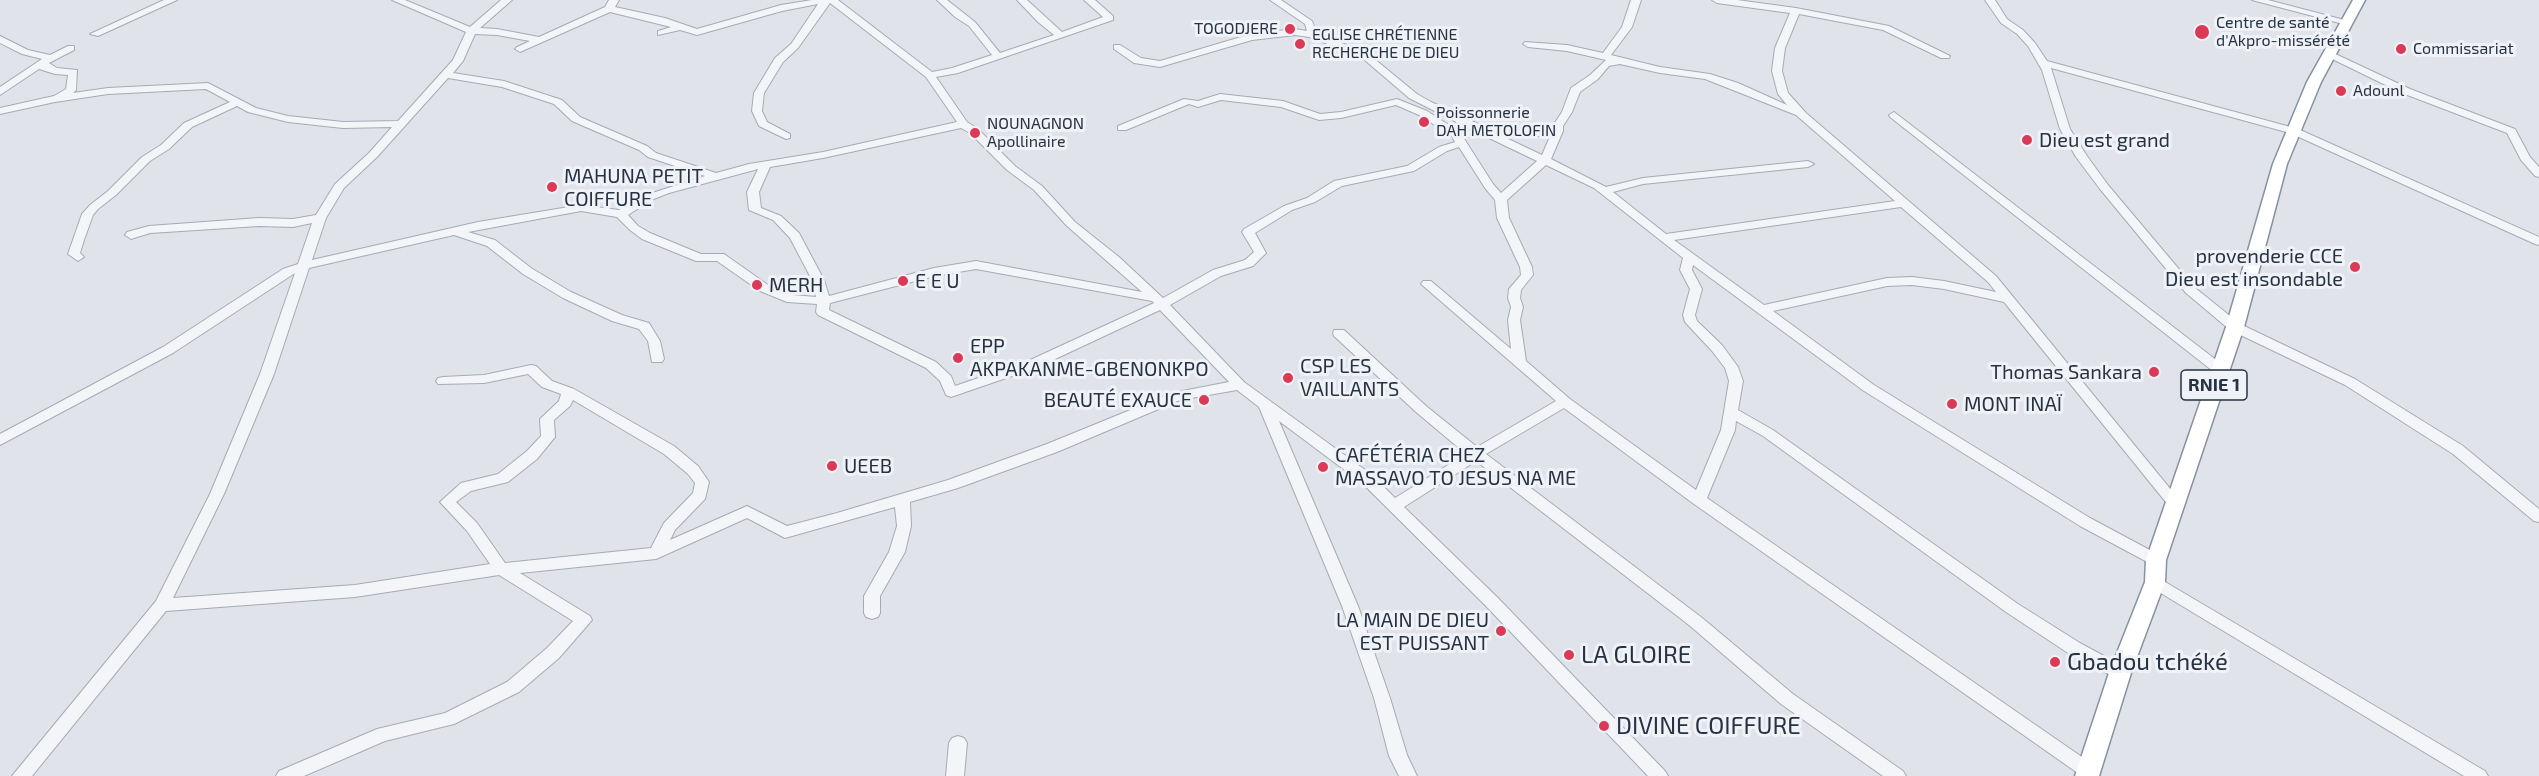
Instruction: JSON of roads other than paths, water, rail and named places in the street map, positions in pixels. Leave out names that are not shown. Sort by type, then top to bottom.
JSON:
[{"type":"highway","name":"RNIE 1","points":[[2088,773],[2120,673],[2155,582],[2156,560],[2235,327],[2280,164],[2329,54],[2359,0]]},
{"type":"street","points":[[95,34],[172,0]]},
{"type":"street","points":[[397,0],[471,31],[497,32],[540,40]]},
{"type":"street","points":[[21,776],[162,606],[217,494],[267,374],[306,265],[309,248],[320,218],[339,186],[373,155],[458,62],[471,31],[507,0]]},
{"type":"street","points":[[520,49],[612,4],[697,32],[782,8],[822,0]]},
{"type":"street","points":[[786,136],[763,124],[757,111],[759,93],[779,60],[795,46],[827,0]]},
{"type":"street","points":[[832,0],[930,75],[963,124],[974,131],[1011,168],[1038,188],[1071,224],[1115,260],[1159,301],[1239,385],[1367,479],[1491,601],[1659,776]]},
{"type":"street","points":[[942,0],[972,24],[999,56]]},
{"type":"street","points":[[1022,0],[1041,20],[1061,36]]},
{"type":"street","points":[[930,75],[954,71],[1110,18],[1089,0]]},
{"type":"street","points":[[1275,0],[1309,23],[1311,34]]},
{"type":"street","points":[[1501,199],[1546,159],[1575,90],[1594,77],[1606,60],[1627,27],[1636,0]]},
{"type":"street","points":[[1718,0],[1796,11],[1886,28],[1945,56]]},
{"type":"street","points":[[1990,0],[2004,21],[2020,32],[2032,45],[2043,63],[2065,129],[2098,180],[2190,290],[2235,327],[2314,363],[2458,450],[2539,516]]},
{"type":"street","points":[[2257,0],[2347,22]]},
{"type":"street","points":[[1796,11],[1780,48],[1777,71],[1783,94],[1802,115],[1992,279],[2174,502]]},
{"type":"street","points":[[661,33],[680,27]]},
{"type":"street","points":[[1117,47],[1138,61],[1160,64],[1251,37],[1295,32],[1311,34],[1363,54],[1413,96],[1589,180],[1664,238],[1869,388],[2085,522],[2156,560]]},
{"type":"street","points":[[0,39],[25,52],[46,57],[47,60]]},
{"type":"street","points":[[1528,44],[1567,48],[1606,60],[1706,76],[1802,115]]},
{"type":"street","points":[[0,92],[36,66],[71,48]]},
{"type":"street","points":[[2329,54],[2406,91],[2511,131],[2525,158],[2539,174]]},
{"type":"street","points":[[2043,63],[2294,131],[2539,241]]},
{"type":"street","points":[[36,66],[44,65],[55,71],[73,72],[71,90],[56,99]]},
{"type":"street","points":[[446,75],[504,84],[558,102],[576,119],[642,148],[652,155],[701,170],[715,177]]},
{"type":"street","points":[[0,111],[56,99],[108,92],[208,86],[252,111],[288,119],[343,124],[399,124]]},
{"type":"street","points":[[1759,96],[1783,94]]},
{"type":"street","points":[[1122,128],[1188,101],[1198,104],[1220,97],[1282,104],[1319,117],[1341,115],[1397,102],[1423,113],[1459,138],[1489,186],[1501,199],[1503,218],[1526,267],[1527,275],[1515,289],[1514,298],[1519,362]]},
{"type":"street","points":[[78,257],[74,254],[78,240],[88,213],[93,207],[112,193],[146,159],[165,147],[188,125],[236,103]]},
{"type":"street","points":[[1894,115],[2219,369]]},
{"type":"street","points":[[621,214],[647,198],[664,191],[715,177],[766,164],[823,155],[963,124]]},
{"type":"street","points":[[766,164],[753,192],[755,210],[777,218],[795,236],[818,280],[824,301],[822,312],[931,365],[946,380],[951,392],[1033,364],[1217,273],[1249,263],[1260,253],[1248,232],[1288,208],[1311,200],[1338,183],[1410,169],[1459,138],[1541,133],[1558,126]]},
{"type":"street","points":[[1602,191],[1643,181],[1808,164]]},
{"type":"street","points":[[1664,238],[1904,203]]},
{"type":"street","points":[[0,440],[168,350],[287,272],[306,265],[455,231],[580,208],[621,214],[634,228],[646,236],[700,258],[720,257],[764,288],[791,299],[824,301],[934,272],[976,265],[1159,301]]},
{"type":"street","points":[[131,235],[148,231],[259,222],[293,222],[320,218]]},
{"type":"street","points":[[455,231],[491,243],[527,271],[567,295],[617,318],[644,326],[654,341],[657,359]]},
{"type":"street","points":[[1689,256],[1686,270],[1696,289],[1689,315],[1691,322],[1717,348],[1731,367],[1736,381],[1728,430],[1699,500]]},
{"type":"street","points":[[1761,310],[1853,288],[1904,281],[1944,285],[2009,299]]},
{"type":"street","points":[[1427,284],[1565,402],[1699,500],[2088,773]]},
{"type":"street","points":[[1339,333],[1421,409],[1476,454],[1695,621],[1787,699],[1897,776]]},
{"type":"street","points":[[443,381],[484,379],[531,369],[547,384],[569,392],[669,450],[693,470],[702,482],[700,495],[669,527],[656,552]]},
{"type":"street","points":[[162,606],[355,591],[501,569],[656,552],[747,511],[785,532],[953,484],[1052,448],[1177,396],[1239,385]]},
{"type":"street","points":[[285,776],[383,735],[448,719],[513,687],[553,653],[584,620],[501,569],[472,527],[447,502],[465,487],[503,478],[532,455],[548,437],[548,419],[565,404],[569,392]]},
{"type":"street","points":[[1394,506],[1476,454],[1565,402]]},
{"type":"street","points":[[1265,404],[1350,606],[1382,698],[1398,756],[1408,776]]},
{"type":"street","points":[[1732,413],[1768,433],[2012,608],[2074,648],[2120,673]]},
{"type":"street","points":[[872,613],[872,596],[897,552],[904,526],[903,500]]},
{"type":"street","points":[[2155,582],[2479,776]]},
{"type":"street","points":[[955,776],[958,743]]},
{"type":"place","name":"TOGODJERE","points":[[1290,29]]},
{"type":"place","name":"Centre de santé d'Akpro-missérété","points":[[2202,32]]},
{"type":"place","name":"EGLISE CHRÉTIENNE RECHERCHE DE DIEU","points":[[1300,44]]},
{"type":"place","name":"Commissariat","points":[[2401,49]]},
{"type":"place","name":"Adounl","points":[[2341,91]]},
{"type":"place","name":"Poissonnerie DAH METOLOFIN","points":[[1424,122]]},
{"type":"place","name":"NOUNAGNON Apollinaire","points":[[975,133]]},
{"type":"place","name":"Dieu est grand","points":[[2027,140]]},
{"type":"place","name":"MAHUNA PETIT COIFFURE","points":[[552,187]]},
{"type":"place","name":"provenderie CCE Dieu est insondable","points":[[2355,267]]},
{"type":"place","name":"E E U","points":[[903,281]]},
{"type":"place","name":"MERH","points":[[757,285]]},
{"type":"place","name":"EPP AKPAKANME-GBENONKPO","points":[[958,358]]},
{"type":"place","name":"Thomas Sankara","points":[[2154,372]]},
{"type":"place","name":"CSP LES VAILLANTS","points":[[1288,378]]},
{"type":"place","name":"BEAUTÉ EXAUCE","points":[[1204,400]]},
{"type":"place","name":"MONT INAÏ","points":[[1952,404]]},
{"type":"place","name":"UEEB","points":[[832,466]]},
{"type":"place","name":"CAFÉTÉRIA CHEZ MASSAVO TO JESUS NA ME","points":[[1323,467]]},
{"type":"place","name":"LA MAIN DE DIEU EST PUISSANT","points":[[1501,631]]},
{"type":"place","name":"LA GLOIRE","points":[[1569,655]]},
{"type":"place","name":"Gbadou tchéké","points":[[2055,662]]},
{"type":"place","name":"DIVINE COIFFURE","points":[[1604,726]]}]
